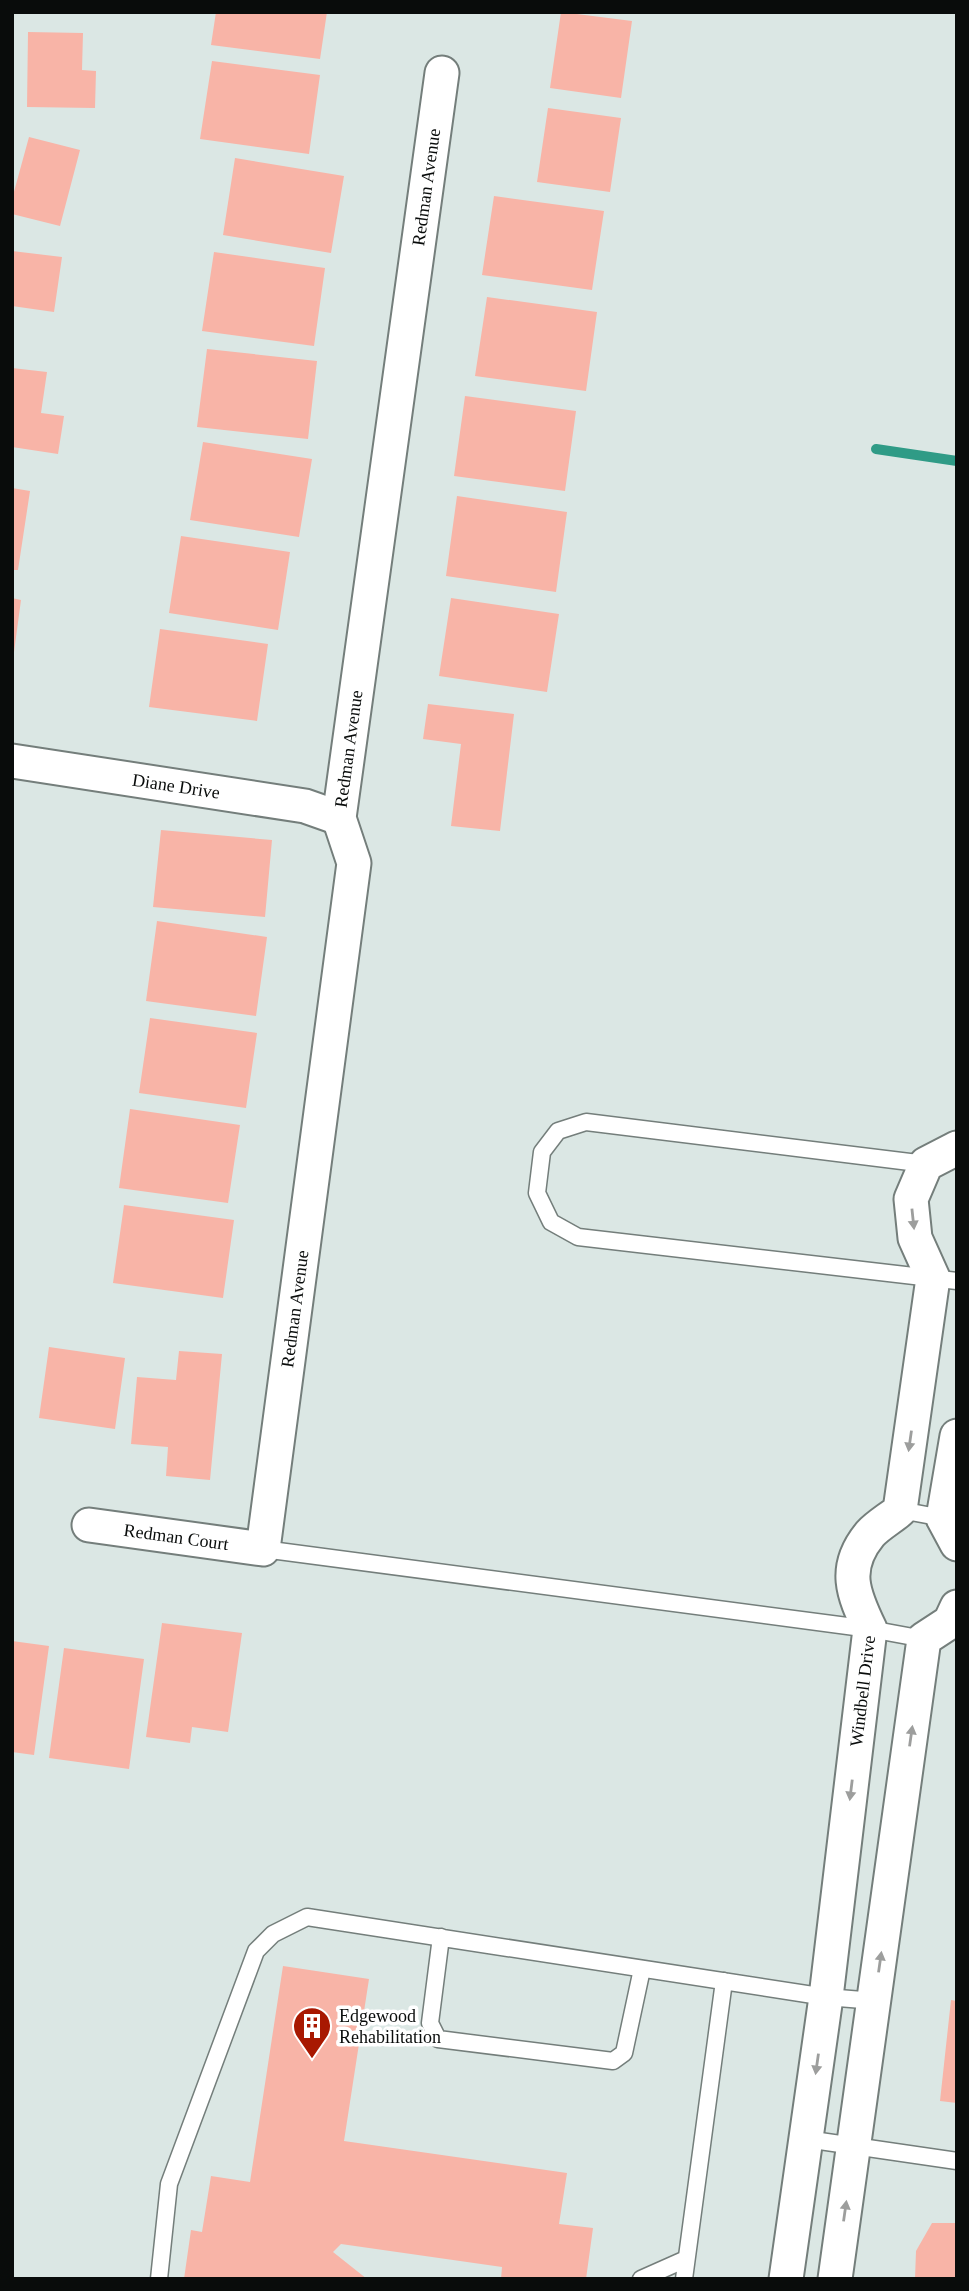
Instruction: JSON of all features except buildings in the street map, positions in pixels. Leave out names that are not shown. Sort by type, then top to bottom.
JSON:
[{"type":"street","name":"Redman Avenue","points":[[263,1549],[354,863],[339,818],[442,73]]},
{"type":"street","name":"Diane Drive","points":[[12,761],[305,806],[339,818]]},
{"type":"street","points":[[900,1510],[945,1279],[915,1238],[911,1199],[926,1164],[957,1148]]},
{"type":"street","points":[[950,1531],[957,1436]]},
{"type":"street","name":"Windbell Drive","points":[[786,2279],[826,1997],[870,1629],[855,1597],[853,1562],[871,1533],[900,1510]]},
{"type":"street","name":"Redman Court","points":[[89,1525],[263,1549]]},
{"type":"street","points":[[835,2279],[924,1639],[950,1622],[957,1607]]},
{"type":"lane","points":[[926,1164],[586,1122],[558,1131],[542,1152],[537,1193],[551,1222],[578,1237],[945,1279]]},
{"type":"lane","points":[[900,1510],[950,1531]]},
{"type":"lane","points":[[263,1549],[870,1629],[924,1639]]},
{"type":"lane","points":[[159,2279],[169,2184],[256,1951],[273,1934],[307,1917],[826,1997],[875,2001]]},
{"type":"lane","points":[[441,1937],[430,2023],[438,2039],[613,2061],[624,2053],[642,1969]]},
{"type":"lane","points":[[684,2279],[724,1981]]},
{"type":"lane","points":[[806,2139],[957,2161]]},
{"type":"lane","points":[[641,2279],[686,2259]]},
{"type":"waterway","points":[[876,449],[957,461]]},
{"type":"place","name":"Edgewood Rehabilitation","points":[[312,2060]]}]
